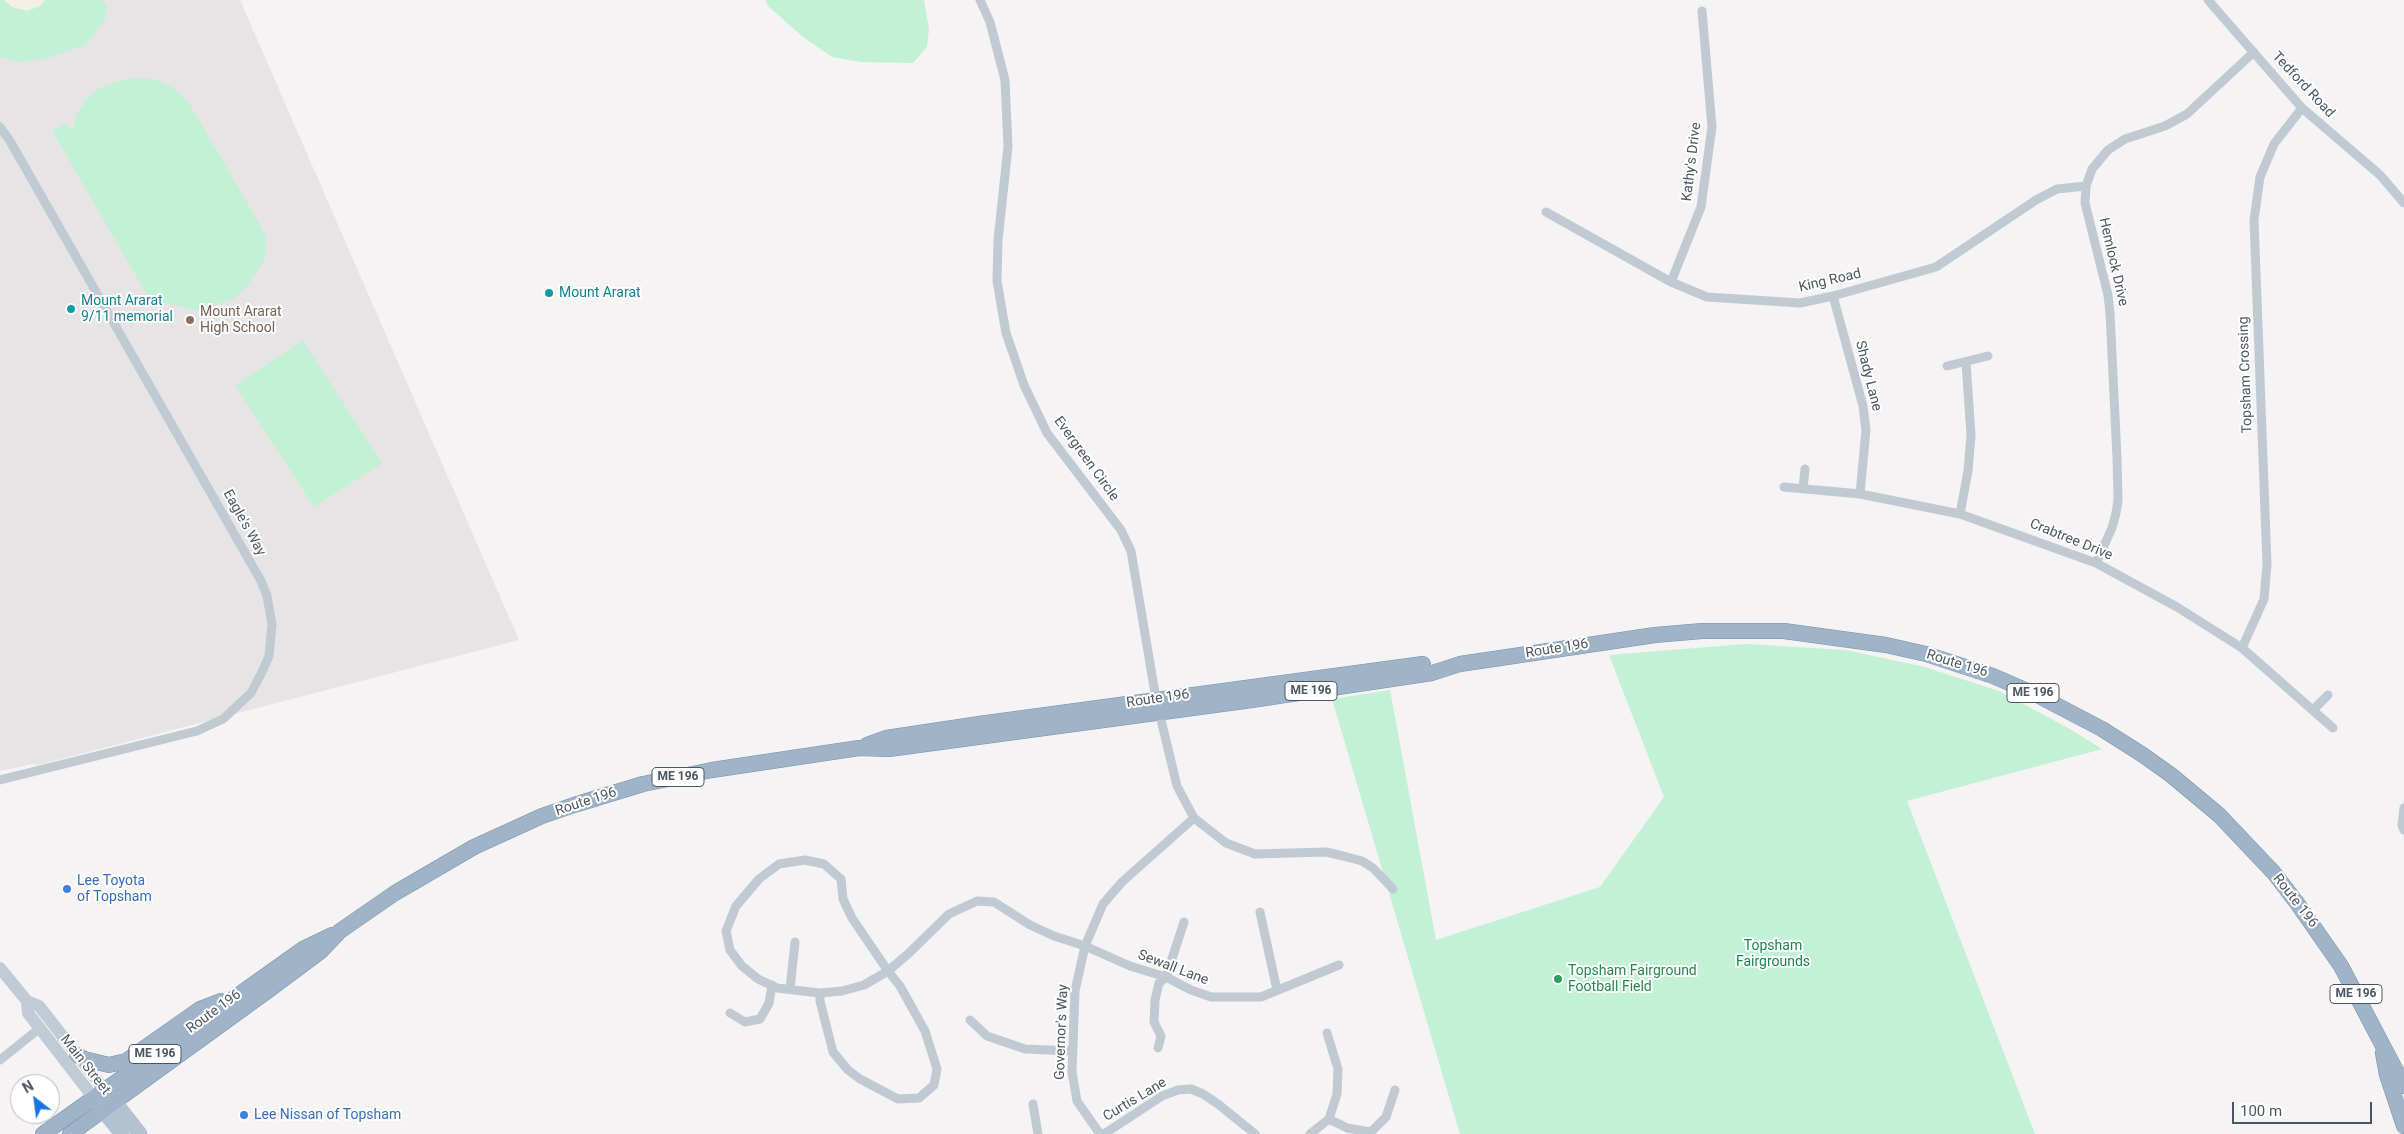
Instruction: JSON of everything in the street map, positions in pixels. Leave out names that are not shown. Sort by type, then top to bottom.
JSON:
[{"type":"highway","name":"Route 196","points":[[43,1134],[303,949],[340,931],[395,893],[474,847],[519,826],[574,805],[643,784],[704,772],[859,748],[886,738],[1158,706],[1430,663],[1460,664],[1655,635],[1702,630],[1784,631],[1886,645],[1926,654],[1994,676],[2039,696],[2108,733],[2171,775],[2218,816],[2274,873],[2319,933],[2351,984],[2383,1049],[2398,1070],[2404,1086]]},
{"type":"highway","name":"Route 196","points":[[70,1134],[321,951],[340,931]]},
{"type":"highway","points":[[77,1055],[84,1059],[109,1065],[126,1061],[200,1009],[241,993]]},
{"type":"highway","name":"Route 196","points":[[2383,1049],[2387,1075],[2404,1126]]},
{"type":"main road","name":"Main Street","points":[[0,968],[27,1001],[39,1006],[77,1055],[99,1094]]},
{"type":"main road","name":"Main Street","points":[[27,1001],[28,1013],[40,1028],[109,1107],[140,1134]]},
{"type":"main road","name":"Main Street","points":[[109,1107],[122,1134]]},
{"type":"street","name":"Evergreen Circle","points":[[980,0],[990,22],[1005,80],[1008,147],[998,240],[998,281],[1006,332],[1024,385],[1047,433],[1121,530],[1130,551],[1158,706],[1177,786],[1194,818]]},
{"type":"street","name":"Tedford Road","points":[[2208,0],[2302,108],[2380,175],[2404,203]]},
{"type":"street","name":"Kathy's Drive","points":[[1671,282],[1702,206],[1712,128],[1702,11]]},
{"type":"street","name":"Hemlock Drive","points":[[2096,563],[2112,528],[2116,513],[2118,500],[2117,458],[2110,313],[2085,203],[2086,186],[2092,169],[2108,150],[2125,139],[2165,126],[2186,114],[2254,52]]},
{"type":"street","name":"Topsham Crossing","points":[[2242,648],[2264,599],[2267,564],[2254,220],[2260,177],[2274,144],[2302,108]]},
{"type":"street","name":"Eagle's Way","points":[[0,127],[10,141],[261,581],[267,596],[272,624],[269,656],[252,693],[223,719],[197,731],[0,780]]},
{"type":"street","name":"King Road","points":[[1546,212],[1671,282],[1708,297],[1800,303],[1936,267],[2036,200],[2058,190],[2086,186]]},
{"type":"street","name":"Shady Lane","points":[[1832,296],[1863,406],[1866,430],[1860,494]]},
{"type":"street","points":[[1947,366],[1988,356]]},
{"type":"street","points":[[1960,514],[1968,471],[1971,435],[1966,362]]},
{"type":"street","points":[[1803,489],[1805,469]]},
{"type":"street","name":"Crabtree Drive","points":[[1784,487],[1860,494],[1960,514],[2096,563],[2177,607],[2242,648],[2333,728]]},
{"type":"street","points":[[2313,710],[2328,695]]},
{"type":"street","points":[[2404,808],[2402,825],[2404,830]]},
{"type":"street","points":[[1194,818],[1226,843],[1255,854],[1326,852],[1362,862],[1382,876],[1393,889]]},
{"type":"street","name":"Governor's Way","points":[[1102,1134],[1077,1101],[1072,1072],[1075,991],[1085,946],[1104,904],[1122,882],[1194,818]]},
{"type":"street","points":[[820,993],[820,1001],[833,1052],[848,1070],[860,1079],[898,1099],[919,1098],[934,1085],[937,1069],[933,1051],[914,1007],[852,918],[843,899],[841,880],[824,864],[805,860],[779,864],[759,879],[736,906],[726,931],[730,950],[742,966],[758,979],[772,985],[820,993],[842,991],[864,985],[888,971]]},
{"type":"street","name":"Sewall Lane","points":[[888,971],[949,914],[977,901],[994,902],[1030,925],[1054,936],[1085,946],[1130,966],[1166,977],[1191,990],[1211,997],[1261,997],[1339,964]]},
{"type":"street","points":[[1260,912],[1277,990]]},
{"type":"street","points":[[1158,1048],[1161,1036],[1154,1022],[1159,983],[1166,977],[1184,922]]},
{"type":"street","points":[[790,989],[795,942]]},
{"type":"street","points":[[730,1013],[745,1022],[760,1019],[769,1003],[772,985]]},
{"type":"street","points":[[970,1020],[987,1036],[1024,1049],[1072,1051]]},
{"type":"street","points":[[0,1060],[40,1028]]},
{"type":"street","points":[[1310,1134],[1329,1119],[1337,1094],[1338,1069],[1327,1033]]},
{"type":"street","name":"Curtis Lane","points":[[1102,1134],[1162,1096],[1178,1090],[1191,1090],[1203,1094],[1255,1134]]},
{"type":"street","points":[[1329,1119],[1347,1128],[1371,1132],[1386,1117],[1395,1090]]},
{"type":"street","points":[[1033,1104],[1038,1134]]},
{"type":"shaded area","name":"Mount Ararat High School","points":[[0,0],[240,0],[519,640],[38,765],[33,764],[0,771]]},
{"type":"green space","points":[[0,0],[99,0],[107,4],[105,20],[86,45],[45,59],[17,62],[0,56]]},
{"type":"green space","points":[[765,0],[924,0],[929,29],[927,47],[913,63],[861,62],[832,57],[803,37],[769,7]]},
{"type":"green space","points":[[143,78],[155,80],[174,88],[187,100],[259,223],[266,239],[266,253],[262,264],[247,286],[235,298],[197,311],[158,301],[151,302],[52,130],[66,123],[70,130],[74,128],[76,116],[87,98],[100,88],[126,79]]},
{"type":"green space","points":[[303,341],[382,463],[314,507],[235,385]]},
{"type":"green space","name":"Topsham Fairgrounds","points":[[1746,644],[1845,650],[1925,667],[1999,691],[2070,729],[2102,749],[1907,801],[2035,1134],[1460,1134],[1332,699],[1390,690],[1436,940],[1600,887],[1664,797],[1609,655]]},
{"type":"sand","points":[[4,0],[45,0],[40,6],[27,11],[12,7]]},
{"type":"place","name":"Mount Ararat","points":[[549,293]]},
{"type":"place","name":"Mount Ararat 9/11 memorial","points":[[71,309]]},
{"type":"place","name":"Mount Ararat High School","points":[[190,320]]},
{"type":"place","name":"Lee Toyota of Topsham","points":[[67,889]]},
{"type":"place","name":"Topsham Fairground Football Field","points":[[1558,979]]},
{"type":"place","name":"Lee Nissan of Topsham","points":[[244,1115]]}]
